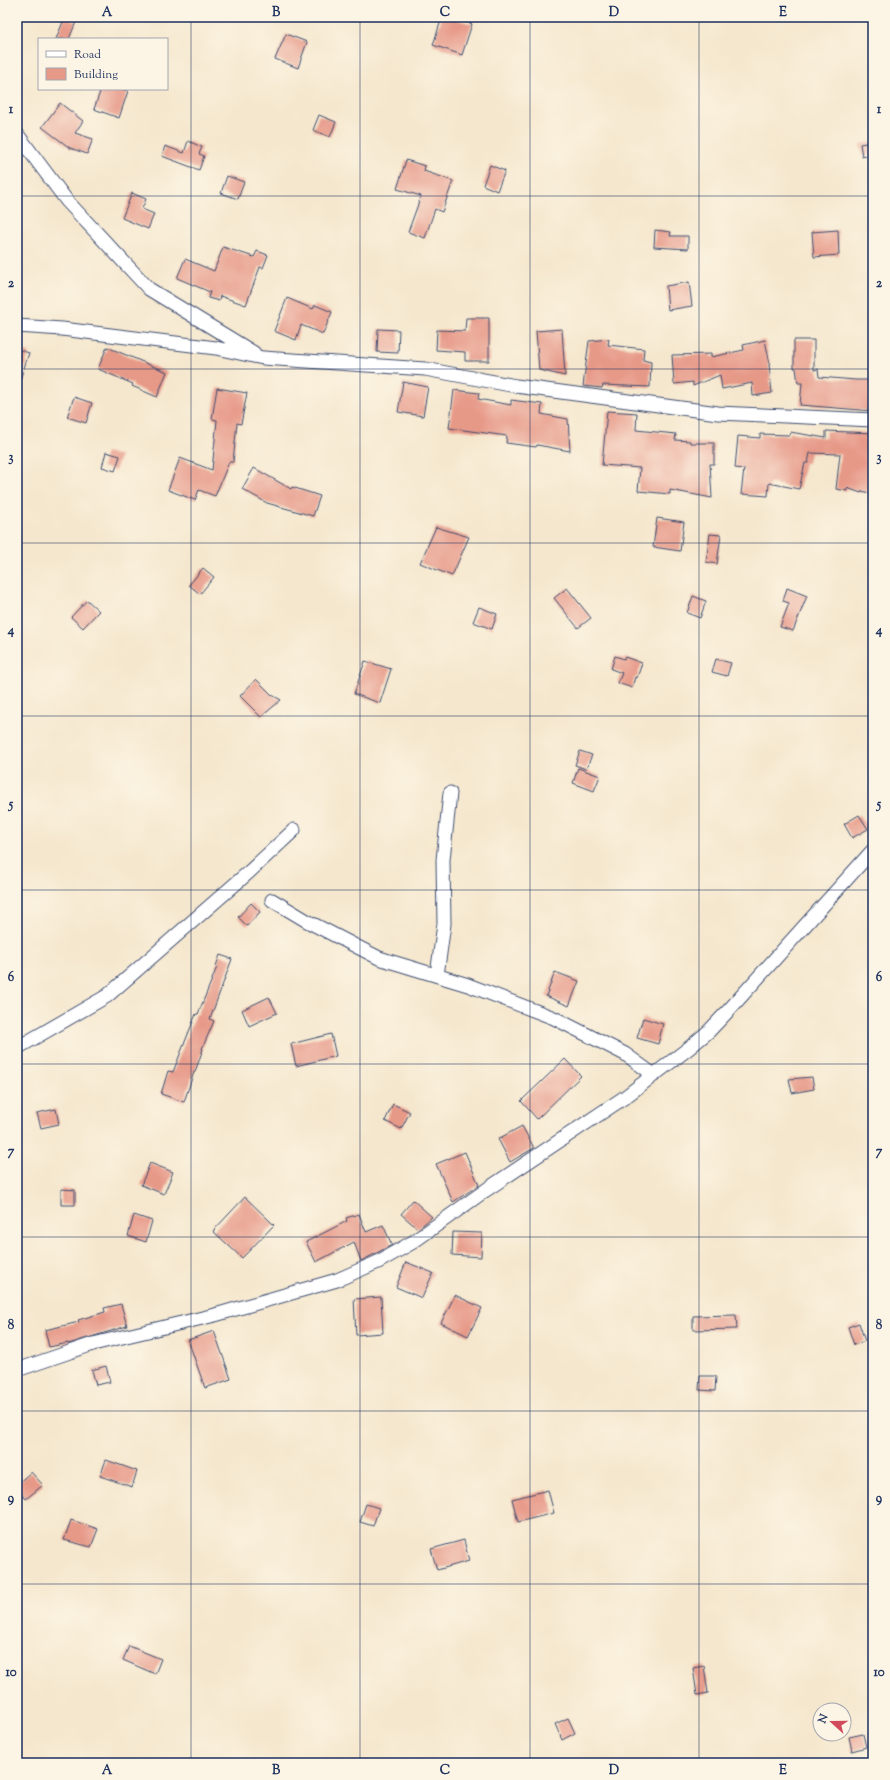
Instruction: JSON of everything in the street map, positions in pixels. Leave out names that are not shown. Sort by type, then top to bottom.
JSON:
[{"type":"street","points":[[17,134],[67,201],[149,289],[262,358]]},
{"type":"street","points":[[17,326],[62,329],[208,347],[262,358],[425,369],[516,386],[718,414],[873,420]]},
{"type":"street","points":[[437,975],[444,924],[443,860],[450,793]]},
{"type":"street","points":[[17,1048],[107,996],[249,872],[294,830]]},
{"type":"street","points":[[17,1370],[93,1344],[215,1315],[329,1282],[378,1262],[413,1242],[486,1190],[624,1097],[709,1031],[873,850]]},
{"type":"street","points":[[272,900],[379,958],[468,985],[554,1018],[626,1054],[654,1075]]},
{"type":"building","points":[[65,17],[76,22],[69,38],[56,38]]},
{"type":"building","points":[[442,17],[450,17],[472,24],[462,55],[433,45]]},
{"type":"building","points":[[286,34],[307,42],[298,68],[275,59]]},
{"type":"building","points":[[101,90],[128,91],[119,118],[94,109]]},
{"type":"building","points":[[60,103],[83,121],[75,133],[93,139],[87,154],[70,148],[42,127]]},
{"type":"building","points":[[319,115],[336,122],[330,137],[313,130]]},
{"type":"building","points":[[188,141],[202,147],[199,154],[204,156],[199,170],[162,156],[165,146],[184,153]]},
{"type":"building","points":[[873,142],[873,154],[862,156],[860,144]]},
{"type":"building","points":[[406,160],[425,166],[424,171],[453,181],[442,212],[435,209],[425,238],[408,232],[421,196],[397,189]]},
{"type":"building","points":[[490,165],[505,171],[497,191],[483,185]]},
{"type":"building","points":[[227,176],[244,182],[238,199],[221,193]]},
{"type":"building","points":[[132,193],[146,199],[142,209],[154,214],[148,229],[122,218]]},
{"type":"building","points":[[655,230],[671,232],[670,236],[688,236],[688,249],[654,247]]},
{"type":"building","points":[[838,230],[839,255],[814,257],[812,232]]},
{"type":"building","points":[[223,247],[254,257],[257,251],[268,255],[263,268],[260,267],[246,305],[220,296],[219,301],[208,298],[210,292],[177,278],[185,259],[214,271]]},
{"type":"building","points":[[689,282],[692,306],[668,310],[666,286]]},
{"type":"building","points":[[287,298],[313,309],[315,305],[332,312],[323,334],[301,325],[296,340],[274,331]]},
{"type":"building","points":[[466,318],[489,318],[489,361],[465,361],[465,352],[436,350],[437,330],[465,331]]},
{"type":"building","points":[[378,329],[399,330],[398,353],[377,352]]},
{"type":"building","points":[[562,329],[565,376],[539,370],[536,331]]},
{"type":"building","points":[[609,339],[608,345],[644,349],[643,360],[651,362],[650,387],[603,385],[602,388],[583,386],[589,341]]},
{"type":"building","points":[[765,340],[770,364],[772,393],[753,396],[752,383],[722,389],[720,375],[693,386],[693,382],[674,384],[672,355],[711,354],[711,357],[744,350],[743,345]]},
{"type":"building","points":[[794,340],[814,340],[814,370],[818,369],[819,377],[873,380],[873,411],[800,405],[802,383],[798,383],[796,368],[794,368]]},
{"type":"building","points":[[107,347],[167,372],[157,397],[132,386],[133,384],[98,369]]},
{"type":"building","points":[[17,349],[29,353],[19,383],[17,382]]},
{"type":"building","points":[[403,382],[428,387],[423,416],[398,412]]},
{"type":"building","points":[[217,388],[247,393],[241,424],[237,423],[233,462],[229,462],[215,496],[199,490],[195,500],[168,490],[180,458],[212,470],[217,420],[212,419]]},
{"type":"building","points":[[454,390],[479,393],[478,399],[511,405],[511,400],[542,404],[541,414],[568,419],[570,451],[537,445],[536,447],[506,443],[507,436],[449,428]]},
{"type":"building","points":[[74,397],[92,403],[86,423],[67,417]]},
{"type":"building","points":[[607,411],[637,413],[636,430],[676,434],[675,440],[690,441],[690,443],[714,443],[714,464],[710,464],[712,498],[670,490],[670,494],[638,491],[640,468],[602,465]]},
{"type":"building","points":[[826,431],[873,433],[873,494],[862,491],[861,493],[847,488],[847,491],[836,489],[840,454],[810,453],[808,463],[805,463],[799,489],[769,483],[768,496],[741,494],[744,469],[735,468],[738,436],[760,438],[760,434],[789,435],[790,432],[826,438]]},
{"type":"building","points":[[106,452],[120,456],[115,471],[102,467]]},
{"type":"building","points":[[254,468],[291,489],[292,487],[320,496],[313,516],[267,503],[242,489]]},
{"type":"building","points":[[657,518],[684,522],[680,551],[653,547]]},
{"type":"building","points":[[436,527],[469,537],[452,576],[420,563]]},
{"type":"building","points":[[710,534],[721,535],[717,564],[706,562]]},
{"type":"building","points":[[203,568],[214,577],[200,594],[189,585]]},
{"type":"building","points":[[567,588],[591,618],[578,628],[554,598]]},
{"type":"building","points":[[787,588],[807,596],[793,631],[780,627],[789,603],[783,601]]},
{"type":"building","points":[[693,596],[706,601],[700,618],[687,613]]},
{"type":"building","points":[[87,600],[99,611],[83,628],[71,617]]},
{"type":"building","points":[[479,607],[497,614],[492,629],[473,622]]},
{"type":"building","points":[[615,656],[624,659],[625,657],[642,663],[637,678],[635,677],[632,688],[618,683],[622,673],[611,669]]},
{"type":"building","points":[[716,659],[731,663],[727,676],[712,672]]},
{"type":"building","points":[[365,661],[391,669],[380,703],[354,694]]},
{"type":"building","points":[[256,679],[272,695],[281,700],[261,717],[240,696]]},
{"type":"building","points":[[580,751],[592,755],[586,769],[575,765]]},
{"type":"building","points":[[578,768],[600,776],[594,791],[573,783]]},
{"type":"building","points":[[859,815],[868,829],[852,838],[844,824]]},
{"type":"building","points":[[251,903],[260,912],[247,926],[238,917]]},
{"type":"building","points":[[220,955],[232,959],[210,1019],[214,1021],[202,1049],[184,1102],[161,1094],[168,1071],[173,1072],[196,1014],[198,1014],[217,967],[216,966]]},
{"type":"building","points":[[555,972],[579,981],[569,1006],[546,996]]},
{"type":"building","points":[[269,997],[277,1013],[249,1026],[242,1010]]},
{"type":"building","points":[[643,1018],[663,1024],[658,1044],[637,1038]]},
{"type":"building","points":[[331,1034],[336,1056],[296,1066],[291,1044]]},
{"type":"building","points":[[565,1059],[581,1076],[537,1119],[521,1101]]},
{"type":"building","points":[[812,1077],[814,1089],[792,1093],[789,1079]]},
{"type":"building","points":[[393,1104],[410,1112],[401,1129],[385,1121]]},
{"type":"building","points":[[56,1109],[59,1124],[41,1128],[37,1113]]},
{"type":"building","points":[[522,1126],[534,1148],[510,1162],[498,1139]]},
{"type":"building","points":[[465,1152],[479,1185],[453,1202],[436,1164]]},
{"type":"building","points":[[150,1163],[173,1172],[164,1194],[141,1185]]},
{"type":"building","points":[[61,1189],[75,1190],[75,1205],[61,1205]]},
{"type":"building","points":[[245,1197],[274,1225],[242,1258],[213,1231]]},
{"type":"building","points":[[413,1200],[432,1217],[418,1229],[401,1214]]},
{"type":"building","points":[[359,1214],[366,1232],[383,1225],[392,1245],[361,1261],[354,1242],[316,1262],[306,1242],[347,1221],[346,1218]]},
{"type":"building","points":[[134,1215],[152,1221],[146,1242],[128,1236]]},
{"type":"building","points":[[453,1232],[482,1233],[481,1257],[452,1255]]},
{"type":"building","points":[[406,1262],[433,1273],[422,1298],[396,1287]]},
{"type":"building","points":[[455,1295],[482,1308],[468,1336],[441,1323]]},
{"type":"building","points":[[381,1297],[383,1333],[356,1335],[354,1299]]},
{"type":"building","points":[[121,1304],[127,1326],[68,1344],[49,1347],[45,1330],[79,1322],[78,1320],[105,1312],[104,1308]]},
{"type":"building","points":[[736,1315],[737,1329],[693,1330],[693,1316]]},
{"type":"building","points":[[859,1323],[865,1341],[854,1345],[848,1327]]},
{"type":"building","points":[[214,1331],[231,1379],[205,1388],[188,1340]]},
{"type":"building","points":[[106,1366],[110,1382],[96,1385],[92,1370]]},
{"type":"building","points":[[700,1376],[716,1376],[715,1391],[699,1390]]},
{"type":"building","points":[[106,1460],[137,1471],[132,1487],[100,1476]]},
{"type":"building","points":[[31,1472],[43,1485],[26,1499],[17,1489],[17,1484]]},
{"type":"building","points":[[548,1490],[554,1513],[518,1522],[512,1499]]},
{"type":"building","points":[[366,1504],[379,1508],[373,1526],[360,1522]]},
{"type":"building","points":[[71,1520],[98,1529],[91,1547],[64,1540]]},
{"type":"building","points":[[464,1540],[469,1561],[437,1570],[431,1549]]},
{"type":"building","points":[[129,1646],[161,1659],[155,1674],[123,1660]]},
{"type":"building","points":[[704,1666],[708,1693],[697,1695],[693,1668]]},
{"type":"building","points":[[568,1718],[575,1733],[562,1740],[555,1724]]},
{"type":"building","points":[[863,1734],[866,1747],[852,1751],[850,1742],[852,1742],[852,1736]]}]
